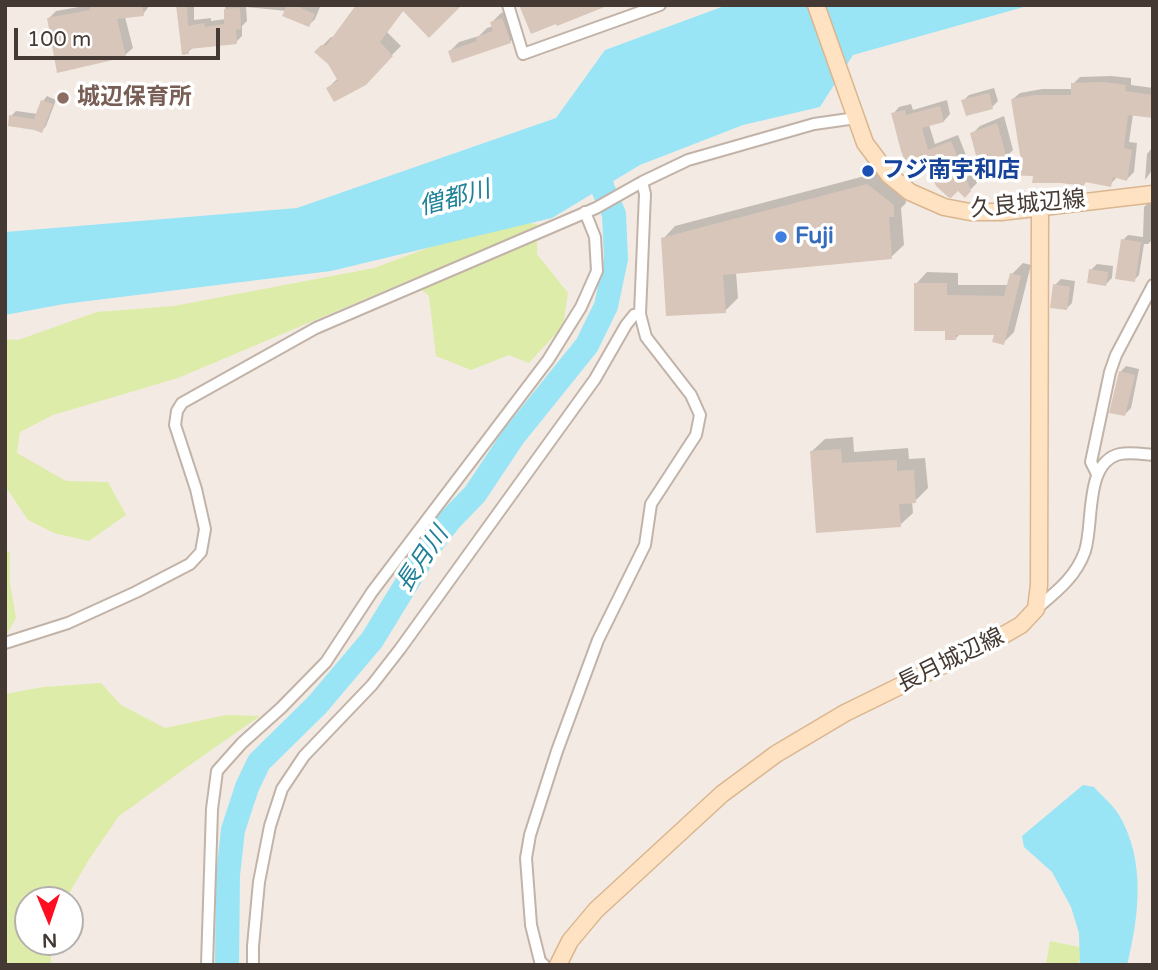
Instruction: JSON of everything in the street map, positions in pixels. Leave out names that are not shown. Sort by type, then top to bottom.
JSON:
[{"type":"main road","name":"久良城辺線","points":[[816,5],[865,143],[889,174],[909,192],[944,207],[970,212],[1001,212],[1153,194]]},
{"type":"main road","points":[[1036,609],[1039,585],[1040,206]]},
{"type":"main road","name":"長月城辺線","points":[[558,965],[570,940],[596,910],[722,794],[776,754],[845,713],[1000,637],[1021,625],[1036,609]]},
{"type":"street","points":[[508,5],[523,54],[660,5]]},
{"type":"street","points":[[5,643],[68,623],[136,592],[190,564],[201,552],[205,529],[196,489],[175,425],[177,411],[182,403],[316,328],[590,210],[688,160],[854,113]]},
{"type":"street","points":[[544,965],[540,961],[531,925],[526,858],[530,835],[557,751],[598,640],[645,545],[651,504],[696,435],[700,415],[691,395],[646,337],[640,314],[645,194],[638,184]]},
{"type":"street","points":[[206,965],[212,809],[217,771],[242,743],[326,662],[372,592],[548,360],[580,307],[597,271],[590,210]]},
{"type":"street","points":[[1097,474],[1091,462],[1110,372],[1116,355],[1153,285]]},
{"type":"street","points":[[253,965],[259,882],[270,826],[282,789],[304,756],[372,685],[400,649],[595,379],[626,325],[634,315],[640,314]]},
{"type":"street","points":[[1036,609],[1068,581],[1079,565],[1085,549],[1097,474],[1105,461],[1120,454],[1153,455]]},
{"type":"green space","points":[[519,222],[537,224],[537,254],[568,293],[563,326],[529,363],[509,355],[471,370],[436,356],[429,296],[410,280],[178,378],[53,415],[20,432],[17,453],[66,481],[108,482],[126,515],[89,541],[54,533],[28,520],[5,486],[5,339],[18,340],[97,312],[174,306],[374,268],[484,227]]},
{"type":"green space","points":[[5,551],[10,552],[10,583],[16,618],[5,637]]},
{"type":"green space","points":[[101,683],[121,705],[165,728],[226,715],[260,716],[119,816],[73,886],[14,886],[14,956],[51,956],[51,965],[5,965],[5,694],[43,687]]},
{"type":"green space","points":[[1050,941],[1084,948],[1078,965],[1046,965]]},
{"type":"water","name":"僧都川","points":[[727,5],[1031,5],[853,55],[820,107],[743,125],[640,165],[552,218],[331,271],[64,304],[5,315],[5,232],[297,208],[556,118],[605,50]]},
{"type":"water","points":[[1083,785],[1094,787],[1117,811],[1128,832],[1133,851],[1137,870],[1137,908],[1127,965],[1080,965],[1079,933],[1071,907],[1052,872],[1024,847],[1022,836]]},
{"type":"building","points":[[142,5],[144,16],[117,19],[126,57],[57,73],[47,18],[90,10],[90,7]]},
{"type":"building","points":[[176,5],[187,5],[188,26],[204,23],[205,27],[224,24],[224,9],[240,8],[241,29],[236,30],[237,44],[189,49],[189,54],[182,55]]},
{"type":"building","points":[[287,5],[294,5],[315,14],[309,27],[282,16]]},
{"type":"building","points":[[356,5],[462,5],[429,38],[403,11],[380,42],[393,56],[366,85],[334,102],[326,88],[338,81],[328,64],[314,52],[321,45],[326,46]]},
{"type":"building","points":[[519,5],[606,5],[607,6],[531,34]]},
{"type":"building","points":[[502,18],[511,43],[452,63],[448,51],[477,41],[476,37],[493,31],[490,22]]},
{"type":"building","points":[[1103,82],[1126,85],[1125,91],[1153,95],[1153,118],[1128,115],[1124,148],[1132,150],[1127,181],[1113,177],[1111,187],[1085,182],[1084,186],[1032,183],[1033,176],[1001,175],[1001,171],[1022,167],[1011,99],[1035,95],[1071,95],[1071,83]]},
{"type":"building","points":[[989,93],[993,109],[966,116],[961,100]]},
{"type":"building","points":[[41,100],[53,104],[42,133],[8,126],[9,115],[34,119]]},
{"type":"building","points":[[940,106],[944,122],[922,128],[928,150],[951,141],[971,191],[965,198],[958,191],[951,198],[948,197],[936,186],[927,165],[909,172],[891,113],[905,110],[906,115]]},
{"type":"building","points":[[997,123],[1007,159],[979,167],[970,133]]},
{"type":"building","points":[[867,184],[894,205],[894,217],[889,217],[892,259],[723,275],[726,313],[666,316],[661,238]]},
{"type":"building","points":[[1121,239],[1141,242],[1135,282],[1115,279]]},
{"type":"building","points":[[1089,269],[1108,272],[1106,286],[1087,283]]},
{"type":"building","points":[[1010,273],[1021,276],[1004,345],[992,342],[994,335],[956,335],[956,340],[945,340],[945,331],[914,331],[914,283],[947,283],[947,295],[1004,296]]},
{"type":"building","points":[[1053,284],[1070,287],[1067,310],[1050,308]]},
{"type":"building","points":[[1119,371],[1135,375],[1125,416],[1109,413]]},
{"type":"building","points":[[841,449],[842,463],[897,460],[897,471],[914,470],[916,503],[899,504],[901,527],[816,533],[810,451]]},
{"type":"waterway","name":"長月川","points":[[227,965],[228,875],[233,830],[247,787],[259,762],[317,705],[372,640],[429,547],[475,494],[513,437],[587,345],[606,306],[616,259],[614,214],[603,189],[594,157]]},
{"type":"place","name":"城辺保育所","points":[[63,98]]},
{"type":"place","name":"フジ南宇和店","points":[[868,171]]},
{"type":"place","name":"Fuji","points":[[781,237]]}]
